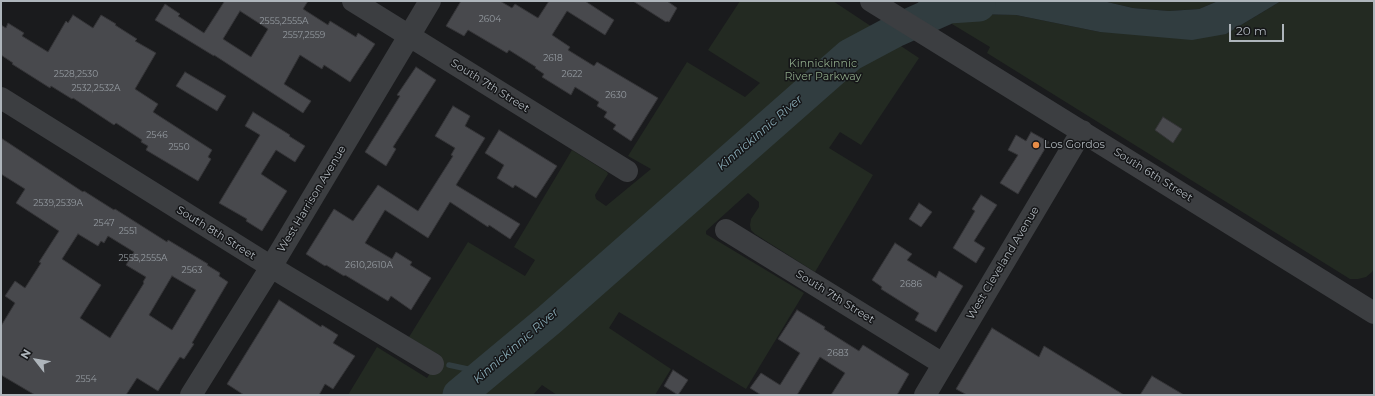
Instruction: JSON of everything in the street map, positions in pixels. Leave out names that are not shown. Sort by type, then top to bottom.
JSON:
[{"type":"street","name":"South 7th Street","points":[[353,1],[627,171]]},
{"type":"street","name":"West Harrison Avenue","points":[[191,395],[271,267],[430,1]]},
{"type":"street","name":"South 6th Street","points":[[871,1],[1374,312]]},
{"type":"street","name":"South 8th Street","points":[[1,98],[271,267],[433,364]]},
{"type":"street","name":"West Cleveland Avenue","points":[[925,395],[1082,131]]},
{"type":"street","name":"South 7th Street","points":[[726,230],[943,364]]},
{"type":"green space","name":"Kinnickinnic River Parkway","points":[[740,1],[833,1],[919,58],[861,145],[840,132],[829,148],[873,175],[815,272],[751,230],[751,219],[759,207],[759,202],[748,193],[706,231],[706,234],[804,293],[746,389],[619,312],[609,328],[671,369],[655,395],[557,395],[542,385],[533,395],[348,395],[377,347],[427,378],[441,356],[409,337],[468,242],[525,276],[535,260],[514,247],[572,150],[607,172],[608,174],[595,195],[596,199],[606,206],[651,169],[628,156],[687,62],[745,97],[760,83],[708,50]]},
{"type":"green space","points":[[1103,1],[1218,1],[1199,9],[1169,11],[1133,8]]},
{"type":"green space","points":[[1281,1],[1374,1],[1374,268],[1366,277],[1350,279],[987,53],[990,47],[947,21],[971,14],[1016,15],[1100,32],[1226,34]]},
{"type":"shaded area","points":[[916,1],[1103,1],[1133,8],[1169,11],[1199,9],[1218,1],[1281,1],[1226,34],[1192,40],[1100,32],[1016,15],[971,14],[947,21]]},
{"type":"building","points":[[223,1],[308,1],[303,9],[328,25],[330,21],[356,37],[358,33],[375,44],[350,82],[324,65],[322,69],[300,55],[284,84],[311,101],[303,113],[214,55],[155,20],[165,4],[180,14],[178,16],[204,33],[224,2]],"holes":[[[240,11],[268,29],[251,57],[223,39]]]},
{"type":"building","points":[[461,1],[500,1],[512,8],[515,4],[538,18],[549,1],[585,1],[614,20],[605,35],[567,11],[552,35],[570,47],[568,50],[594,66],[597,62],[658,98],[631,141],[613,129],[616,125],[604,117],[607,112],[597,106],[599,102],[575,87],[571,95],[542,77],[544,74],[535,68],[536,67],[509,50],[507,53],[468,30],[464,36],[446,26]]},
{"type":"building","points":[[633,1],[667,1],[677,8],[669,22],[666,22]]},
{"type":"building","points":[[73,15],[93,28],[101,15],[137,39],[135,41],[156,53],[135,89],[158,104],[153,112],[212,150],[208,157],[211,159],[198,181],[146,150],[148,146],[141,142],[142,140],[116,123],[114,125],[73,98],[72,99],[51,86],[50,88],[12,64],[13,63],[1,55],[1,25],[6,28],[8,23],[24,33],[22,36],[48,52],[66,21],[68,23]]},
{"type":"building","points":[[416,67],[436,80],[393,147],[396,149],[386,166],[365,152],[400,96],[397,95]]},
{"type":"building","points":[[185,72],[226,96],[217,111],[176,86]]},
{"type":"building","points":[[453,106],[470,116],[465,126],[485,138],[456,185],[520,224],[510,239],[489,225],[488,227],[450,202],[428,238],[385,210],[365,243],[392,259],[396,252],[412,262],[410,265],[431,278],[411,310],[391,296],[388,301],[306,254],[334,209],[353,221],[378,185],[418,211],[453,156],[451,155],[455,148],[435,136]]},
{"type":"building","points":[[253,112],[305,146],[295,162],[276,150],[261,174],[287,191],[262,231],[246,221],[247,219],[219,203],[260,135],[245,126]]},
{"type":"building","points":[[1163,117],[1182,129],[1173,143],[1155,130]]},
{"type":"building","points":[[499,130],[557,166],[536,198],[515,185],[513,188],[497,178],[504,165],[485,153]]},
{"type":"building","points":[[1031,132],[1049,142],[1018,194],[1000,183],[1018,155],[1008,150],[1016,135],[1026,141]]},
{"type":"building","points":[[1,138],[83,192],[84,191],[114,210],[115,209],[167,242],[168,240],[208,264],[207,265],[220,273],[219,276],[228,282],[192,343],[194,344],[184,359],[180,357],[158,391],[137,378],[126,395],[35,395],[1,375],[1,326],[15,303],[5,296],[15,281],[25,288],[41,263],[39,262],[59,231],[16,203],[25,189],[1,174]],"holes":[[[78,234],[98,246],[101,241],[104,243],[108,236],[134,252],[126,265],[146,277],[143,282],[144,283],[110,338],[80,318],[101,285],[62,259]],[[172,276],[196,290],[172,330],[149,315]]]},
{"type":"building","points":[[981,195],[997,205],[974,241],[985,248],[976,263],[953,248],[975,211],[972,209]]},
{"type":"building","points":[[919,203],[932,212],[921,227],[909,219]]},
{"type":"building","points":[[895,243],[912,254],[907,260],[936,278],[939,271],[963,286],[936,332],[915,320],[919,313],[881,289],[882,287],[872,280]]},
{"type":"building","points":[[279,300],[321,327],[322,325],[338,335],[333,343],[355,356],[333,389],[325,384],[319,395],[244,395],[227,384]]},
{"type":"building","points":[[797,310],[825,327],[824,329],[859,351],[863,345],[909,374],[897,395],[831,395],[845,373],[820,357],[797,395],[761,395],[750,388],[761,373],[780,385],[800,353],[778,339]]},
{"type":"building","points":[[992,328],[1039,357],[1044,346],[1124,395],[967,395],[956,389]]},
{"type":"building","points":[[673,370],[688,380],[678,395],[664,386]]},
{"type":"building","points":[[1152,376],[1184,395],[1140,395]]},
{"type":"waterway","name":"Kinnickinnic River","points":[[459,395],[549,320],[850,55],[895,31],[949,7],[979,5]]},
{"type":"waterway","points":[[449,365],[486,373]]},
{"type":"place","name":"Los Gordos","points":[[1036,145]]}]
